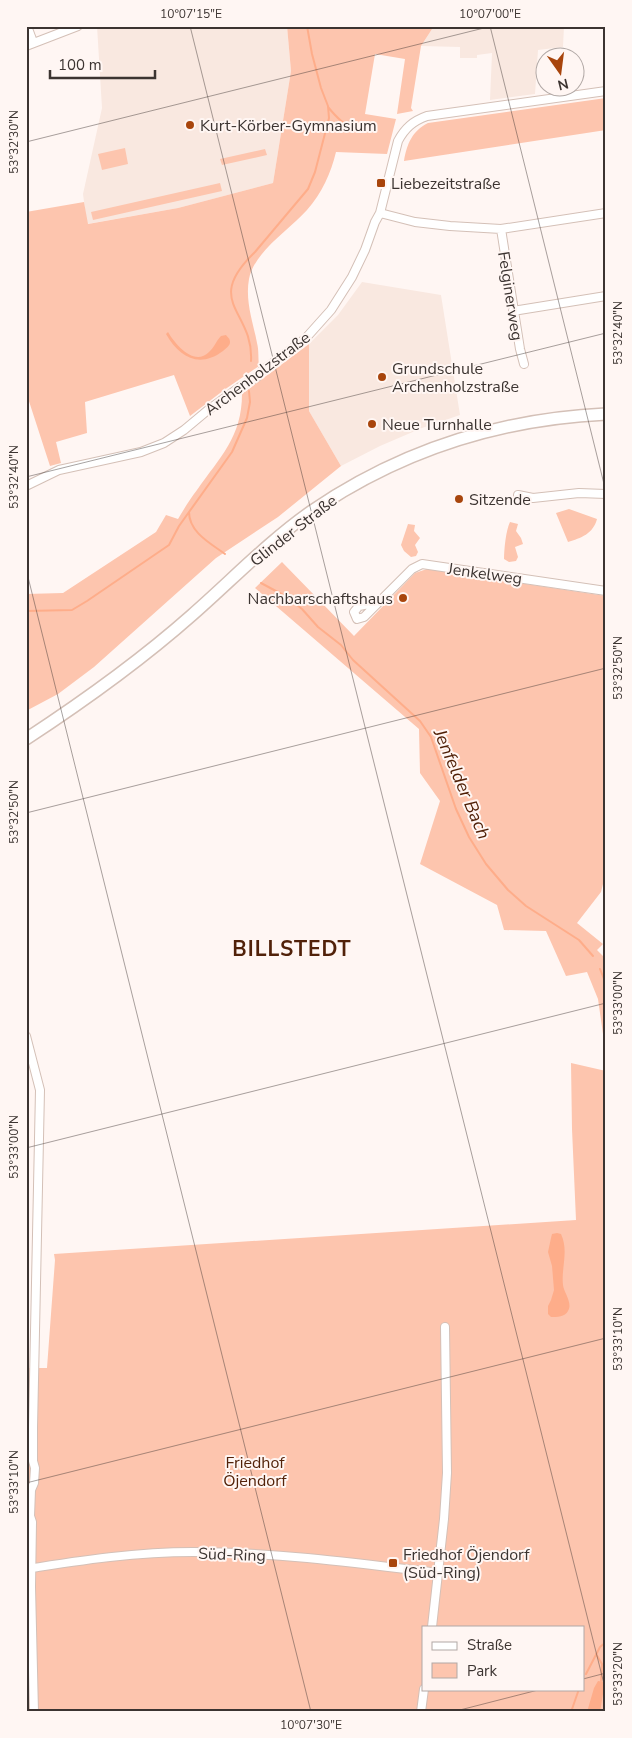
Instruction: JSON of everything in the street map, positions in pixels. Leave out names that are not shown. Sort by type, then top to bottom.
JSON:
[{"type":"main road","name":"Glinder Straße","points":[[26,739],[79,704],[129,667],[185,621],[288,529],[310,512],[354,485],[420,453],[480,433],[522,424],[606,414]]},
{"type":"street","points":[[27,26],[30,44],[78,26]]},
{"type":"street","name":"Archenholzstraße","points":[[26,486],[59,470],[141,452],[164,443],[179,434],[240,387],[257,377],[262,371],[305,339],[331,310],[355,270],[380,213],[398,141],[402,133],[416,120],[427,116],[606,91]]},
{"type":"street","points":[[380,213],[415,222],[448,226],[501,228],[606,214]]},
{"type":"street","name":"Felginerweg","points":[[501,228],[524,364]]},
{"type":"street","points":[[514,311],[606,296]]},
{"type":"street","points":[[518,494],[533,498],[606,494]]},
{"type":"street","name":"Jenkelweg","points":[[379,602],[416,566],[422,564],[606,591]]},
{"type":"street","points":[[26,1036],[40,1090],[33,1461],[35,1468],[34,1483],[31,1490],[29,1569],[34,1712]]},
{"type":"street","points":[[432,1626],[447,1473],[445,1327]]},
{"type":"street","name":"Süd-Ring","points":[[29,1569],[95,1558],[193,1552],[299,1558],[438,1573]]},
{"type":"street","points":[[421,1712],[424,1690]]},
{"type":"shaded area","name":"Kurt-Körber-Gymnasium","points":[[97,26],[287,26],[291,71],[273,183],[178,208],[87,224],[83,194],[102,108]]},
{"type":"shaded area","points":[[434,26],[564,26],[563,47],[534,48],[534,94],[490,100],[492,53],[477,55],[477,58],[460,58],[460,47],[421,46]]},
{"type":"shaded area","name":"Grundschule Archenholzstraße","points":[[362,282],[441,295],[460,415],[422,428],[380,446],[341,466],[309,411],[309,344],[338,315]]},
{"type":"shaded area","points":[[168,332],[180,348],[197,357],[209,352],[221,336],[226,335],[230,343],[228,347],[214,356],[198,360],[190,358],[177,349],[166,334]]},
{"type":"shaded area","points":[[552,1234],[561,1234],[563,1240],[565,1253],[563,1285],[569,1301],[569,1308],[563,1316],[551,1317],[548,1314],[548,1306],[554,1290],[552,1266],[548,1252]]},
{"type":"shaded area","points":[[598,1681],[604,1682],[600,1712],[587,1712],[594,1688]]},
{"type":"green space","points":[[287,26],[434,26],[421,46],[411,108],[413,111],[397,114],[405,59],[375,54],[365,114],[396,119],[387,154],[336,152],[331,168],[317,197],[300,218],[273,242],[252,269],[248,295],[258,346],[259,366],[190,416],[174,375],[85,402],[87,433],[56,442],[61,463],[50,466],[26,392],[26,212],[84,202],[88,224],[178,208],[273,183],[291,71]]},
{"type":"green space","points":[[606,98],[606,130],[404,161],[414,134],[428,123]]},
{"type":"green space","points":[[125,148],[128,164],[102,170],[98,154]]},
{"type":"green space","points":[[265,149],[267,155],[222,165],[220,159]]},
{"type":"green space","points":[[220,183],[222,191],[93,220],[91,212]]},
{"type":"green space","points":[[309,344],[309,411],[341,466],[278,517],[216,558],[94,667],[58,694],[26,711],[26,594],[63,593],[156,532],[166,515],[178,519],[234,435],[241,409],[242,394]]},
{"type":"green space","points":[[569,509],[597,519],[589,532],[582,537],[568,542],[556,513]]},
{"type":"green space","points":[[510,522],[518,524],[516,531],[523,544],[515,547],[518,557],[516,561],[509,562],[504,559],[504,555],[506,535]]},
{"type":"green space","points":[[408,524],[415,525],[414,531],[420,538],[415,545],[418,552],[416,556],[411,557],[404,551],[401,545]]},
{"type":"green space","points":[[282,562],[354,636],[415,573],[427,569],[606,596],[606,872],[601,892],[577,923],[603,944],[597,950],[606,959],[606,1055],[598,999],[587,972],[566,976],[546,931],[504,930],[497,905],[420,864],[440,801],[420,773],[419,729],[255,588]]},
{"type":"green space","name":"Friedhof Öjendorf","points":[[571,1063],[606,1071],[606,1712],[26,1712],[26,1368],[47,1368],[54,1254],[576,1220]]},
{"type":"waterway","points":[[251,361],[250,344],[231,295],[232,283],[240,269],[308,189],[315,172],[329,118],[328,106],[312,54],[307,26]]},
{"type":"waterway","points":[[328,107],[342,121],[359,131]]},
{"type":"waterway","points":[[26,611],[72,610],[169,545],[179,526],[232,452],[247,418],[250,402],[249,391]]},
{"type":"waterway","name":"Jenfelder Bach","points":[[189,512],[196,531],[225,554]]},
{"type":"waterway","name":"Jenfelder Bach","points":[[261,583],[287,597],[302,609],[318,627],[341,645],[353,660],[420,721],[431,737],[456,809],[469,837],[486,864],[508,890],[526,906],[579,940],[593,956]]},
{"type":"waterway","name":"Jenfelder Bach","points":[[600,969],[606,984]]},
{"type":"waterway","name":"Jenfelder Bach","points":[[586,1674],[600,1647],[606,1642]]},
{"type":"waterway","points":[[596,1654],[602,1664],[601,1681]]},
{"type":"waterway","name":"Jenfelder Bach","points":[[571,1712],[579,1690]]},
{"type":"place","name":"Kurt-Körber-Gymnasium","points":[[190,125]]},
{"type":"place","name":"Liebezeitstraße","points":[[381,183]]},
{"type":"place","name":"Grundschule Archenholzstraße","points":[[382,377]]},
{"type":"place","name":"Neue Turnhalle","points":[[372,424]]},
{"type":"place","name":"Sitzende","points":[[459,499]]},
{"type":"place","name":"Nachbarschaftshaus","points":[[403,598]]},
{"type":"place","name":"Friedhof Öjendorf (Süd-Ring)","points":[[393,1563]]},
{"type":"district","name":"BILLSTEDT","points":[[292,949]]}]
